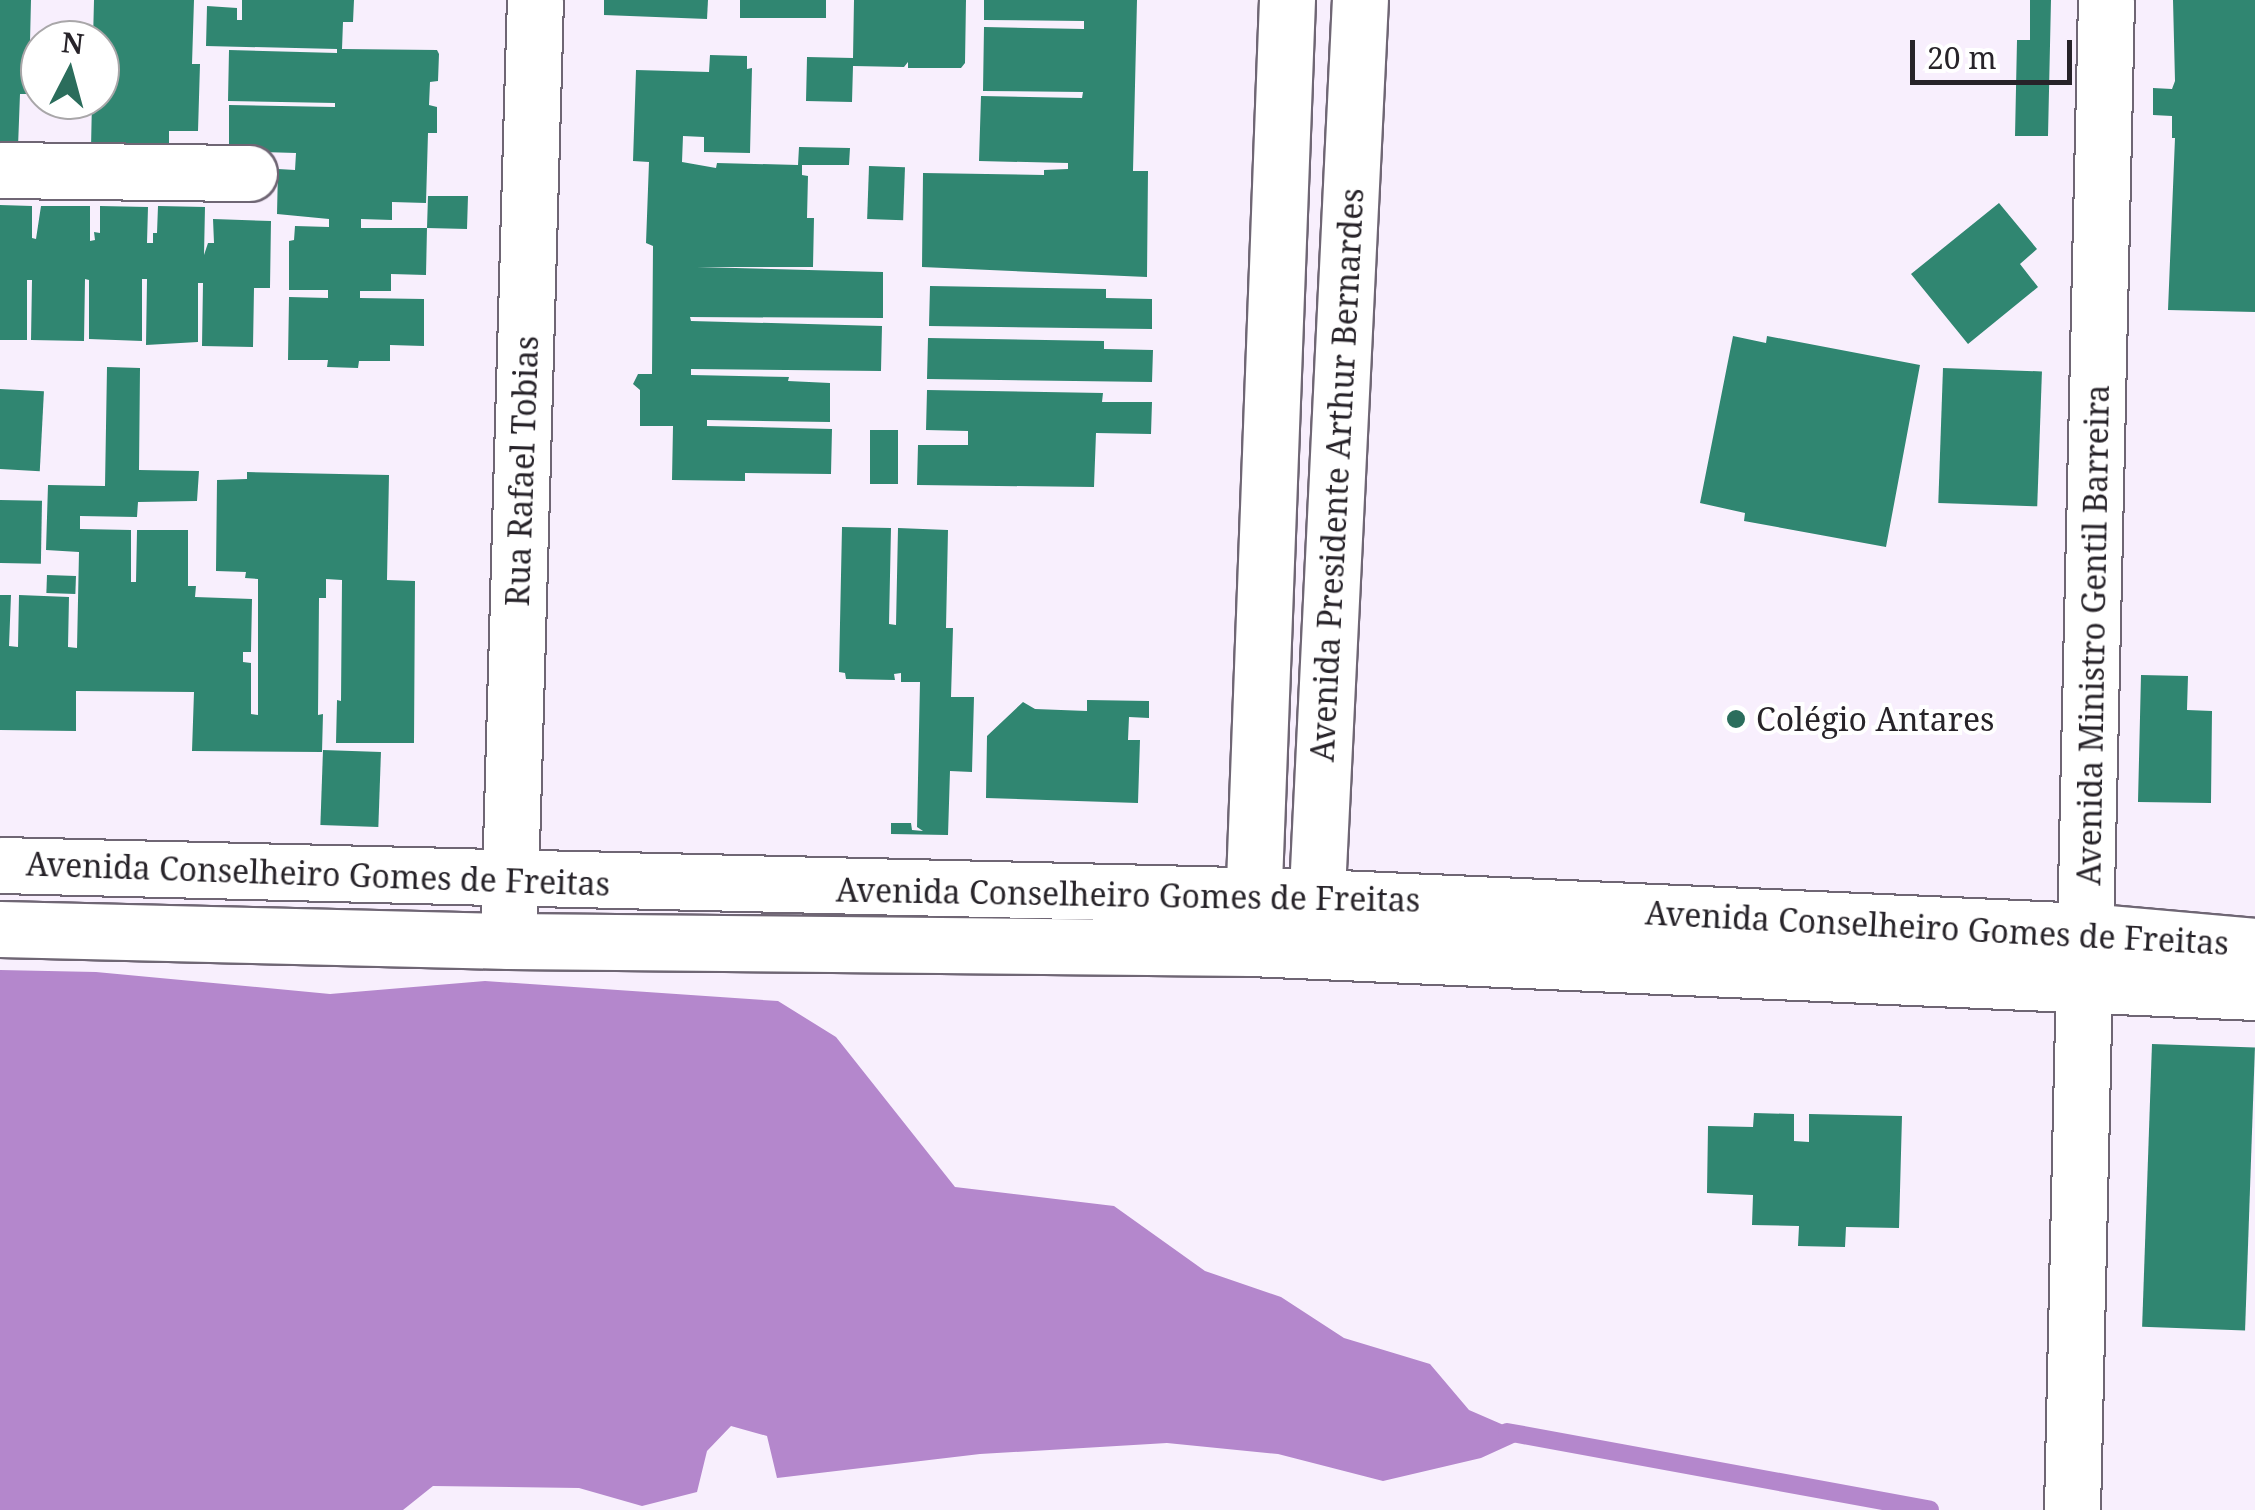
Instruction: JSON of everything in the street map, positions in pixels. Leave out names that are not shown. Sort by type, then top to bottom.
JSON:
[{"type":"street","name":"Rua Rafael Tobias","points":[[508,941],[535,0]]},
{"type":"street","name":"Avenida Presidente Arthur Bernardes","points":[[1252,923],[1288,0]]},
{"type":"street","name":"Avenida Presidente Arthur Bernardes","points":[[1316,950],[1360,0]]},
{"type":"street","name":"Avenida Ministro Gentil Barreira","points":[[2072,1510],[2106,0]]},
{"type":"street","points":[[0,170],[249,173]]},
{"type":"street","name":"Avenida Conselheiro Gomes de Freitas","points":[[0,866],[511,880],[1252,923],[1316,950],[2086,957],[2255,946]]},
{"type":"street","name":"Avenida Conselheiro Gomes de Freitas","points":[[0,929],[508,941],[1252,923],[1316,896],[2086,957],[2255,992]]},
{"type":"shaded area","points":[[0,970],[96,972],[330,994],[485,981],[778,1001],[836,1037],[955,1187],[1114,1206],[1205,1271],[1281,1297],[1344,1338],[1430,1364],[1469,1410],[1529,1436],[1481,1458],[1383,1481],[1278,1454],[1167,1443],[980,1454],[777,1478],[767,1436],[731,1426],[707,1451],[697,1492],[642,1506],[579,1488],[433,1486],[403,1510],[0,1510]]},
{"type":"building","points":[[0,0],[31,0],[31,20],[20,20],[18,147],[0,147]]},
{"type":"building","points":[[94,0],[194,0],[192,64],[200,64],[198,131],[169,131],[169,150],[91,148],[92,120],[120,120],[120,20],[94,20]]},
{"type":"building","points":[[242,0],[354,0],[353,22],[343,22],[342,49],[437,50],[438,81],[430,82],[429,105],[437,107],[437,133],[428,133],[426,203],[392,202],[392,220],[361,219],[361,228],[427,228],[426,275],[391,274],[391,291],[360,291],[360,298],[424,299],[424,346],[390,345],[390,361],[359,361],[358,368],[327,367],[328,360],[288,360],[289,297],[328,298],[328,290],[289,290],[289,241],[294,240],[295,226],[329,227],[329,219],[277,214],[278,169],[295,170],[296,153],[229,151],[229,105],[335,107],[335,103],[228,101],[229,50],[337,53],[337,49],[206,46],[207,6],[237,8],[237,20],[242,20]]},
{"type":"building","points":[[604,0],[708,0],[707,19],[604,15]]},
{"type":"building","points":[[740,0],[826,0],[826,18],[740,18]]},
{"type":"building","points":[[854,0],[966,0],[965,63],[961,68],[908,68],[908,62],[904,67],[853,66],[852,102],[806,101],[807,57],[853,58]]},
{"type":"building","points":[[984,0],[1137,0],[1133,171],[1148,171],[1147,277],[922,267],[923,173],[1044,175],[1044,170],[1068,169],[1068,163],[979,161],[981,96],[1082,98],[1083,92],[983,91],[984,27],[1084,29],[1084,21],[984,20]]},
{"type":"building","points":[[2030,0],[2051,0],[2048,136],[2015,136],[2017,40],[2030,40]]},
{"type":"building","points":[[2173,0],[2255,0],[2255,312],[2168,310],[2175,138],[2172,116],[2153,115],[2153,88],[2172,89],[2175,81]]},
{"type":"building","points":[[710,55],[747,56],[747,69],[752,68],[750,153],[704,152],[704,137],[683,136],[682,162],[716,168],[717,163],[798,165],[799,147],[850,148],[849,165],[802,165],[802,175],[808,176],[807,218],[814,218],[813,267],[697,267],[883,272],[883,318],[690,317],[691,321],[882,326],[881,371],[691,369],[691,375],[789,377],[788,381],[830,383],[830,422],[707,420],[707,426],[832,429],[831,474],[745,473],[745,481],[672,480],[673,426],[640,426],[640,390],[633,384],[638,374],[652,374],[653,246],[646,243],[649,162],[633,161],[636,70],[709,72]]},
{"type":"building","points":[[869,166],[905,167],[903,220],[867,219]]},
{"type":"building","points":[[428,196],[468,196],[467,229],[427,228]]},
{"type":"building","points":[[1999,203],[2037,249],[2020,264],[2038,287],[1968,344],[1911,274]]},
{"type":"building","points":[[0,205],[32,206],[32,238],[36,239],[41,206],[90,206],[90,241],[95,240],[94,232],[100,233],[100,206],[148,207],[147,243],[153,243],[153,233],[157,233],[158,206],[205,207],[204,255],[208,243],[214,243],[213,219],[271,221],[270,288],[254,288],[253,347],[202,346],[203,283],[198,283],[198,342],[146,345],[147,279],[142,279],[142,341],[89,339],[89,280],[85,279],[84,341],[31,340],[32,280],[27,280],[27,340],[0,340]]},
{"type":"building","points":[[930,286],[1106,289],[1106,298],[1152,299],[1152,329],[929,326]]},
{"type":"building","points":[[1733,336],[1766,343],[1767,336],[1920,365],[1886,547],[1744,521],[1745,513],[1700,503]]},
{"type":"building","points":[[928,338],[1104,341],[1104,349],[1153,350],[1152,382],[927,379]]},
{"type":"building","points":[[107,367],[140,368],[139,470],[199,471],[197,501],[138,502],[137,517],[80,516],[80,529],[131,530],[131,582],[136,582],[137,530],[188,530],[188,586],[196,586],[195,597],[252,599],[251,652],[243,652],[243,662],[251,663],[251,714],[258,715],[258,579],[245,578],[246,572],[216,571],[217,480],[247,479],[247,472],[389,475],[387,580],[415,581],[414,743],[336,743],[337,700],[341,701],[342,580],[326,579],[326,598],[319,598],[318,715],[323,714],[322,752],[192,751],[194,692],[76,691],[76,731],[0,730],[0,595],[11,595],[9,646],[18,647],[19,595],[69,597],[68,647],[77,648],[79,552],[46,550],[48,485],[105,486]]},
{"type":"building","points":[[1943,368],[2042,371],[2037,506],[1938,503]]},
{"type":"building","points":[[0,389],[44,391],[40,471],[0,469]]},
{"type":"building","points":[[927,390],[1103,393],[1102,402],[1152,402],[1151,434],[1096,433],[1094,487],[917,485],[918,445],[968,445],[968,431],[926,430]]},
{"type":"building","points":[[870,430],[898,430],[898,484],[870,484]]},
{"type":"building","points":[[0,500],[42,501],[41,564],[0,563]]},
{"type":"building","points":[[842,527],[891,528],[889,624],[896,625],[898,528],[948,530],[946,628],[953,628],[951,697],[974,697],[972,772],[950,771],[948,835],[891,834],[891,823],[911,823],[912,830],[923,831],[917,827],[920,682],[901,682],[901,673],[894,674],[895,680],[846,679],[845,673],[839,672]]},
{"type":"building","points":[[47,575],[76,576],[75,594],[46,593]]},
{"type":"building","points":[[2141,675],[2188,676],[2187,710],[2212,711],[2211,803],[2138,802]]},
{"type":"building","points":[[1087,700],[1149,701],[1149,718],[1129,717],[1128,740],[1140,740],[1138,803],[986,798],[987,736],[1023,702],[1035,709],[1087,711]]},
{"type":"building","points":[[323,750],[381,752],[378,827],[320,825]]},
{"type":"building","points":[[2152,1044],[2255,1048],[2245,1330],[2142,1327]]},
{"type":"building","points":[[1754,1113],[1794,1114],[1794,1141],[1809,1142],[1809,1114],[1902,1116],[1899,1228],[1846,1227],[1845,1247],[1798,1246],[1799,1226],[1752,1225],[1753,1195],[1707,1193],[1708,1126],[1753,1127]]},
{"type":"waterway","points":[[1507,1432],[1930,1510]]},
{"type":"place","name":"Colégio Antares","points":[[1736,719]]}]
